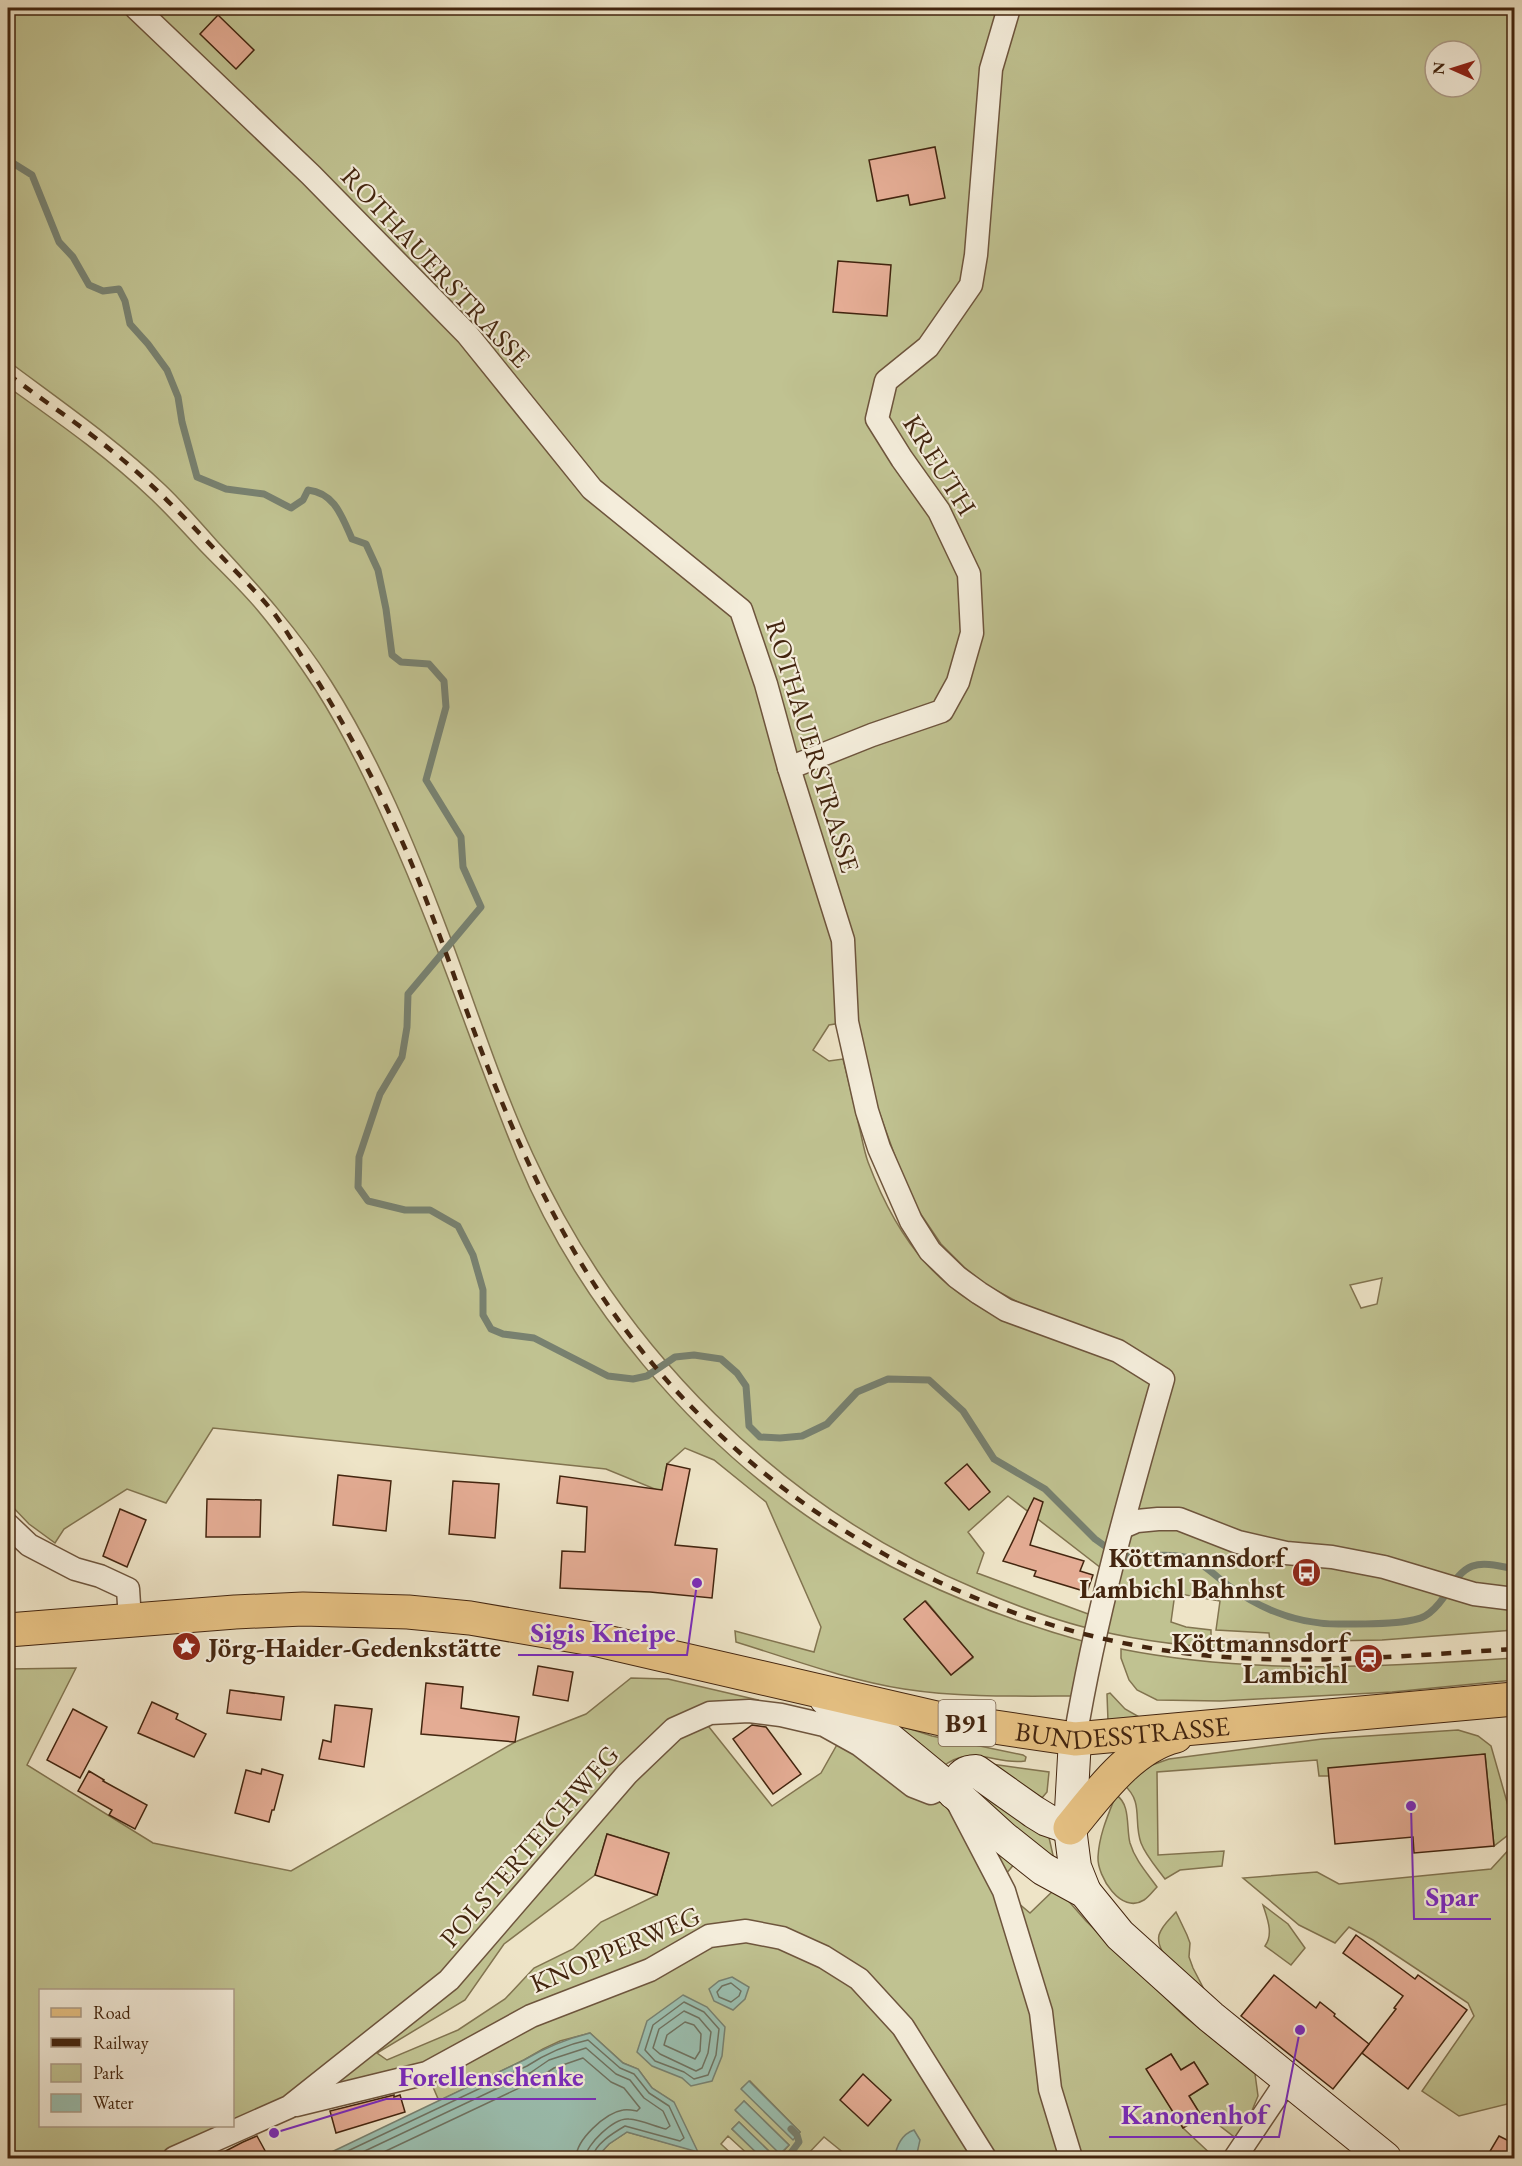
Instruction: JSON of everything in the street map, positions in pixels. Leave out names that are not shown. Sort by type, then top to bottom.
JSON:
[{"type":"main road","name":"BUNDESSTRASSE","points":[[8,1630],[58,1626],[129,1604],[408,1612],[470,1618],[598,1640],[941,1719],[1075,1739],[1515,1699]]},
{"type":"main road","points":[[800,1688],[843,1706],[866,1719],[1043,1869],[1085,1892]]},
{"type":"main road","points":[[1070,1828],[1096,1797],[1139,1755],[1167,1738],[1218,1725]]},
{"type":"main road","points":[[1075,1739],[1070,1828],[1075,1867],[1085,1892],[1120,1935],[1211,2017],[1385,2158]]},
{"type":"main road","points":[[950,1789],[959,1778],[968,1772],[976,1771],[1047,1820],[1070,1828]]},
{"type":"street","name":"ROTHAUERSTRASSE","points":[[136,8],[310,175],[467,334],[592,489],[741,610],[766,684],[789,768],[843,940],[847,1022],[867,1111],[882,1158],[911,1221],[930,1251],[957,1277],[979,1293],[1006,1310],[1118,1351],[1163,1380],[1139,1460],[1123,1527]]},
{"type":"street","name":"KREUTH","points":[[789,768],[872,735],[942,711],[958,682],[972,633],[969,574],[939,511],[877,419],[886,381],[928,347],[971,285],[976,255],[991,69],[1009,8]]},
{"type":"street","points":[[1075,1739],[1099,1618],[1123,1527],[1137,1521],[1158,1518],[1179,1519],[1238,1542],[1286,1553],[1332,1557],[1384,1567],[1465,1592],[1515,1599]]},
{"type":"street","points":[[8,1526],[29,1545],[75,1569],[100,1576],[129,1604]]},
{"type":"street","name":"POLSTERTEICHWEG","points":[[174,2158],[289,2107],[449,1980],[627,1774],[674,1729],[710,1713],[749,1711],[780,1715],[824,1725],[843,1734],[913,1786],[931,1793],[950,1789]]},
{"type":"street","points":[[950,1789],[1004,1892],[1041,2012],[1050,2089],[1071,2158]]},
{"type":"street","name":"KNOPPERWEG","points":[[289,2107],[427,2073],[531,2016],[650,1970],[709,1936],[746,1931],[782,1938],[824,1957],[859,1978],[903,2027],[985,2158]]},
{"type":"street","points":[[1235,2158],[1288,2079]]},
{"type":"green space","points":[[8,8],[1514,8],[1514,1205],[1510,1209],[1514,1251],[1514,1630],[1382,1640],[1270,1642],[1269,1633],[1216,1630],[1220,1601],[1175,1593],[1171,1622],[1186,1627],[1211,1630],[1211,1639],[1257,1641],[1257,1650],[1176,1644],[1116,1635],[1066,1622],[1022,1607],[979,1590],[907,1556],[838,1515],[774,1467],[715,1414],[661,1356],[612,1292],[570,1225],[521,1127],[436,899],[396,803],[349,710],[319,662],[263,591],[185,505],[147,468],[8,361]],"holes":[[[847,1022],[896,1159],[918,1210],[941,1244],[964,1267],[986,1285],[1031,1309],[1023,1328],[994,1315],[946,1283],[926,1264],[894,1218],[868,1162],[843,1059],[829,1061],[813,1050],[829,1025]],[[1382,1278],[1377,1304],[1361,1308],[1350,1285]],[[1008,1496],[1110,1575],[1099,1618],[977,1573],[984,1553],[968,1532]]]},
{"type":"green space","points":[[8,387],[99,454],[157,505],[252,604],[281,640],[315,689],[354,757],[405,869],[517,1159],[542,1213],[571,1265],[605,1316],[643,1365],[729,1454],[775,1493],[823,1527],[887,1564],[954,1596],[1022,1622],[1093,1644],[1082,1696],[1015,1696],[948,1694],[883,1685],[736,1642],[735,1631],[814,1652],[821,1627],[766,1502],[714,1460],[685,1448],[667,1464],[662,1492],[606,1469],[213,1428],[166,1503],[127,1489],[64,1529],[55,1543],[29,1524],[8,1502]],"holes":[[[926,1601],[973,1658],[951,1675],[904,1619]]]},
{"type":"green space","points":[[1121,1649],[1219,1663],[1268,1666],[1367,1666],[1514,1658],[1514,1680],[1392,1692],[1220,1701],[1157,1700],[1137,1690],[1129,1680],[1121,1658]]},
{"type":"green space","points":[[76,1668],[27,1765],[153,1843],[291,1871],[515,1742],[586,1714],[631,1678],[668,1679],[758,1700],[749,1711],[701,1717],[772,1806],[821,1773],[843,1734],[931,1793],[1016,1862],[999,1882],[1004,1891],[1030,1913],[1055,1889],[1065,1897],[1086,1921],[1183,2015],[1255,2074],[1258,2096],[1237,2139],[1216,2123],[1202,2117],[1189,2096],[1208,2084],[1194,2062],[1179,2071],[1171,2054],[1147,2069],[1183,2128],[1215,2158],[916,2158],[918,2153],[895,2155],[895,2158],[850,2158],[824,2137],[804,2158],[776,2158],[739,2122],[732,2129],[762,2158],[752,2158],[728,2136],[721,2144],[736,2158],[596,2158],[609,2144],[627,2132],[697,2151],[673,2102],[652,2088],[638,2069],[623,2063],[590,2033],[560,2041],[439,2101],[427,2073],[351,2091],[174,2158],[8,2158],[8,1669]],"holes":[[[607,1834],[669,1853],[657,1895],[601,1922],[573,1949],[534,1968],[505,1999],[458,2030],[387,2060],[377,2053],[465,2000],[504,1944],[595,1875]],[[750,2081],[800,2132],[793,2139],[742,2088]],[[744,2101],[789,2145],[781,2154],[736,2111]]]},
{"type":"green space","points":[[1110,1693],[1125,1709],[1141,1718],[1108,1721],[1107,1694]]},
{"type":"green space","points":[[895,1724],[932,1736],[1023,1755],[1026,1757],[1025,1761],[1003,1761],[973,1756],[953,1760],[941,1768]]},
{"type":"green space","points":[[1458,1730],[1478,1736],[1491,1746],[1511,1816],[1508,1835],[1494,1846],[1485,1754],[1329,1776],[1319,1776],[1317,1760],[1157,1772],[1158,1855],[1224,1851],[1222,1866],[1180,1870],[1165,1879],[1141,1843],[1134,1798],[1124,1785],[1152,1765],[1169,1759],[1322,1739]]},
{"type":"green space","points":[[984,1763],[1049,1772],[1047,1792],[1041,1799]]},
{"type":"green space","points":[[971,1782],[1048,1833],[1055,1864],[970,1787]]},
{"type":"green space","points":[[1116,1795],[1121,1799],[1126,1810],[1132,1849],[1157,1887],[1146,1899],[1135,1903],[1119,1898],[1112,1891],[1099,1865],[1102,1833]]},
{"type":"green space","points":[[1514,1844],[1514,2106],[1511,2103],[1459,2116],[1422,2091],[1474,2016],[1468,2003],[1373,1940],[1349,1927],[1335,1943],[1299,1925],[1243,1878],[1317,1872],[1339,1884],[1491,1869]]},
{"type":"green space","points":[[1263,1905],[1288,1924],[1305,1948],[1291,1965],[1265,1946],[1269,1931]]},
{"type":"green space","points":[[1176,1912],[1190,1943],[1189,1957],[1193,1968],[1207,1995],[1184,1976],[1162,1952],[1159,1935],[1166,1922]]},
{"type":"water","points":[[732,1977],[749,1987],[745,1999],[733,2010],[714,2001],[709,1989],[719,1981]]},
{"type":"water","points":[[683,1995],[707,2007],[725,2027],[722,2056],[712,2081],[691,2086],[682,2078],[652,2066],[637,2052],[647,2021]]},
{"type":"water","points":[[590,2033],[623,2063],[638,2069],[652,2088],[674,2102],[698,2152],[627,2132],[609,2144],[596,2158],[319,2158],[548,2047]]},
{"type":"water","points":[[749,2081],[800,2132],[793,2140],[741,2089]]},
{"type":"water","points":[[744,2101],[789,2145],[780,2154],[735,2110]]},
{"type":"water","points":[[739,2122],[776,2158],[762,2158],[732,2129]]},
{"type":"water","points":[[914,2130],[920,2140],[916,2158],[895,2158],[900,2141]]},
{"type":"building","points":[[218,15],[254,50],[236,69],[200,34]]},
{"type":"building","points":[[935,147],[945,198],[910,205],[908,195],[877,201],[869,160]]},
{"type":"building","points":[[838,261],[891,265],[887,316],[833,312]]},
{"type":"building","points":[[667,1464],[690,1469],[675,1545],[717,1549],[712,1598],[650,1592],[560,1588],[562,1551],[585,1552],[587,1507],[557,1503],[560,1476],[662,1490]]},
{"type":"building","points":[[967,1464],[990,1492],[969,1510],[945,1483]]},
{"type":"building","points":[[338,1475],[391,1481],[386,1531],[333,1525]]},
{"type":"building","points":[[453,1481],[499,1484],[495,1538],[449,1534]]},
{"type":"building","points":[[1034,1498],[1043,1502],[1030,1545],[1084,1561],[1080,1571],[1093,1575],[1087,1592],[1034,1576],[1036,1571],[1003,1561]]},
{"type":"building","points":[[207,1499],[261,1500],[260,1537],[206,1537]]},
{"type":"building","points":[[120,1509],[146,1520],[127,1567],[103,1556]]},
{"type":"building","points":[[925,1601],[973,1657],[951,1675],[904,1619]]},
{"type":"building","points":[[538,1666],[573,1672],[568,1701],[533,1695]]},
{"type":"building","points":[[426,1683],[463,1687],[461,1708],[519,1717],[515,1742],[421,1734]]},
{"type":"building","points":[[230,1690],[284,1697],[281,1720],[227,1713]]},
{"type":"building","points":[[152,1702],[178,1714],[176,1719],[206,1734],[194,1757],[138,1733]]},
{"type":"building","points":[[335,1705],[372,1709],[364,1767],[319,1759],[323,1740],[331,1742]]},
{"type":"building","points":[[73,1709],[107,1727],[80,1778],[47,1760]]},
{"type":"building","points":[[752,1725],[766,1727],[801,1774],[773,1794],[733,1739]]},
{"type":"building","points":[[1485,1754],[1494,1846],[1414,1853],[1413,1837],[1335,1844],[1328,1768]]},
{"type":"building","points":[[262,1769],[283,1775],[269,1822],[235,1813],[246,1770],[261,1774]]},
{"type":"building","points":[[89,1771],[147,1805],[135,1829],[109,1815],[112,1810],[78,1791]]},
{"type":"building","points":[[607,1834],[669,1853],[657,1895],[595,1875]]},
{"type":"building","points":[[1356,1935],[1415,1979],[1418,1975],[1467,2010],[1408,2089],[1362,2053],[1396,2009],[1394,2008],[1403,1996],[1343,1953]]},
{"type":"building","points":[[1274,1975],[1316,2008],[1320,2002],[1369,2044],[1333,2089],[1241,2016]]},
{"type":"building","points":[[1171,2054],[1181,2070],[1194,2062],[1208,2084],[1189,2096],[1202,2117],[1183,2128],[1146,2069]]},
{"type":"building","points":[[863,2074],[891,2100],[868,2126],[840,2100]]},
{"type":"building","points":[[394,2095],[394,2097],[400,2095],[405,2112],[336,2133],[330,2111]]},
{"type":"building","points":[[257,2136],[269,2158],[212,2158],[243,2142]]},
{"type":"building","points":[[1499,2136],[1515,2144],[1515,2158],[1486,2158]]},
{"type":"waterway","points":[[8,160],[32,175],[59,242],[73,257],[89,285],[103,291],[119,289],[125,301],[130,324],[167,370],[178,397],[182,422],[197,477],[226,489],[264,494],[291,508],[303,500],[308,490],[325,496],[336,507],[352,539],[366,544],[378,570],[392,655],[401,662],[429,664],[444,681],[446,707],[426,780],[461,837],[463,867],[481,907],[408,994],[407,1027],[402,1057],[380,1094],[359,1157],[358,1187],[368,1201],[405,1210],[430,1210],[458,1226],[473,1255],[483,1290],[483,1315],[491,1329],[503,1334],[534,1338],[608,1376],[633,1379],[647,1376],[675,1357],[694,1355],[721,1359],[737,1373],[746,1386],[749,1426],[760,1437],[802,1436],[827,1424],[857,1392],[888,1379],[929,1380],[963,1411],[994,1459],[1045,1489],[1095,1539],[1109,1549]]},
{"type":"waterway","points":[[1124,1557],[1168,1555],[1192,1559],[1255,1603],[1283,1615],[1327,1624],[1386,1623],[1418,1619],[1433,1610],[1459,1576],[1472,1566],[1480,1564],[1514,1569]]},
{"type":"waterway","points":[[787,2158],[799,2142],[797,2135],[791,2129]]},
{"type":"railway","points":[[8,374],[141,475],[254,590],[282,625],[323,690],[365,764],[402,841],[425,896],[501,1100],[558,1223],[592,1281],[631,1337],[686,1402],[748,1460],[816,1512],[888,1556],[965,1594],[1045,1623],[1128,1644],[1212,1656],[1288,1660],[1514,1649]]},
{"type":"place","name":"Köttmannsdorf Lambichl Bahnhst","points":[[1306,1573]]},
{"type":"place","name":"Sigis Kneipe","points":[[697,1583]]},
{"type":"place","name":"Jörg-Haider-Gedenkstätte","points":[[187,1647]]},
{"type":"place","name":"Köttmannsdorf Lambichl","points":[[1369,1658]]},
{"type":"place","name":"Spar","points":[[1411,1806]]},
{"type":"place","name":"Kanonenhof","points":[[1300,2030]]},
{"type":"place","name":"Forellenschenke","points":[[274,2133]]}]
